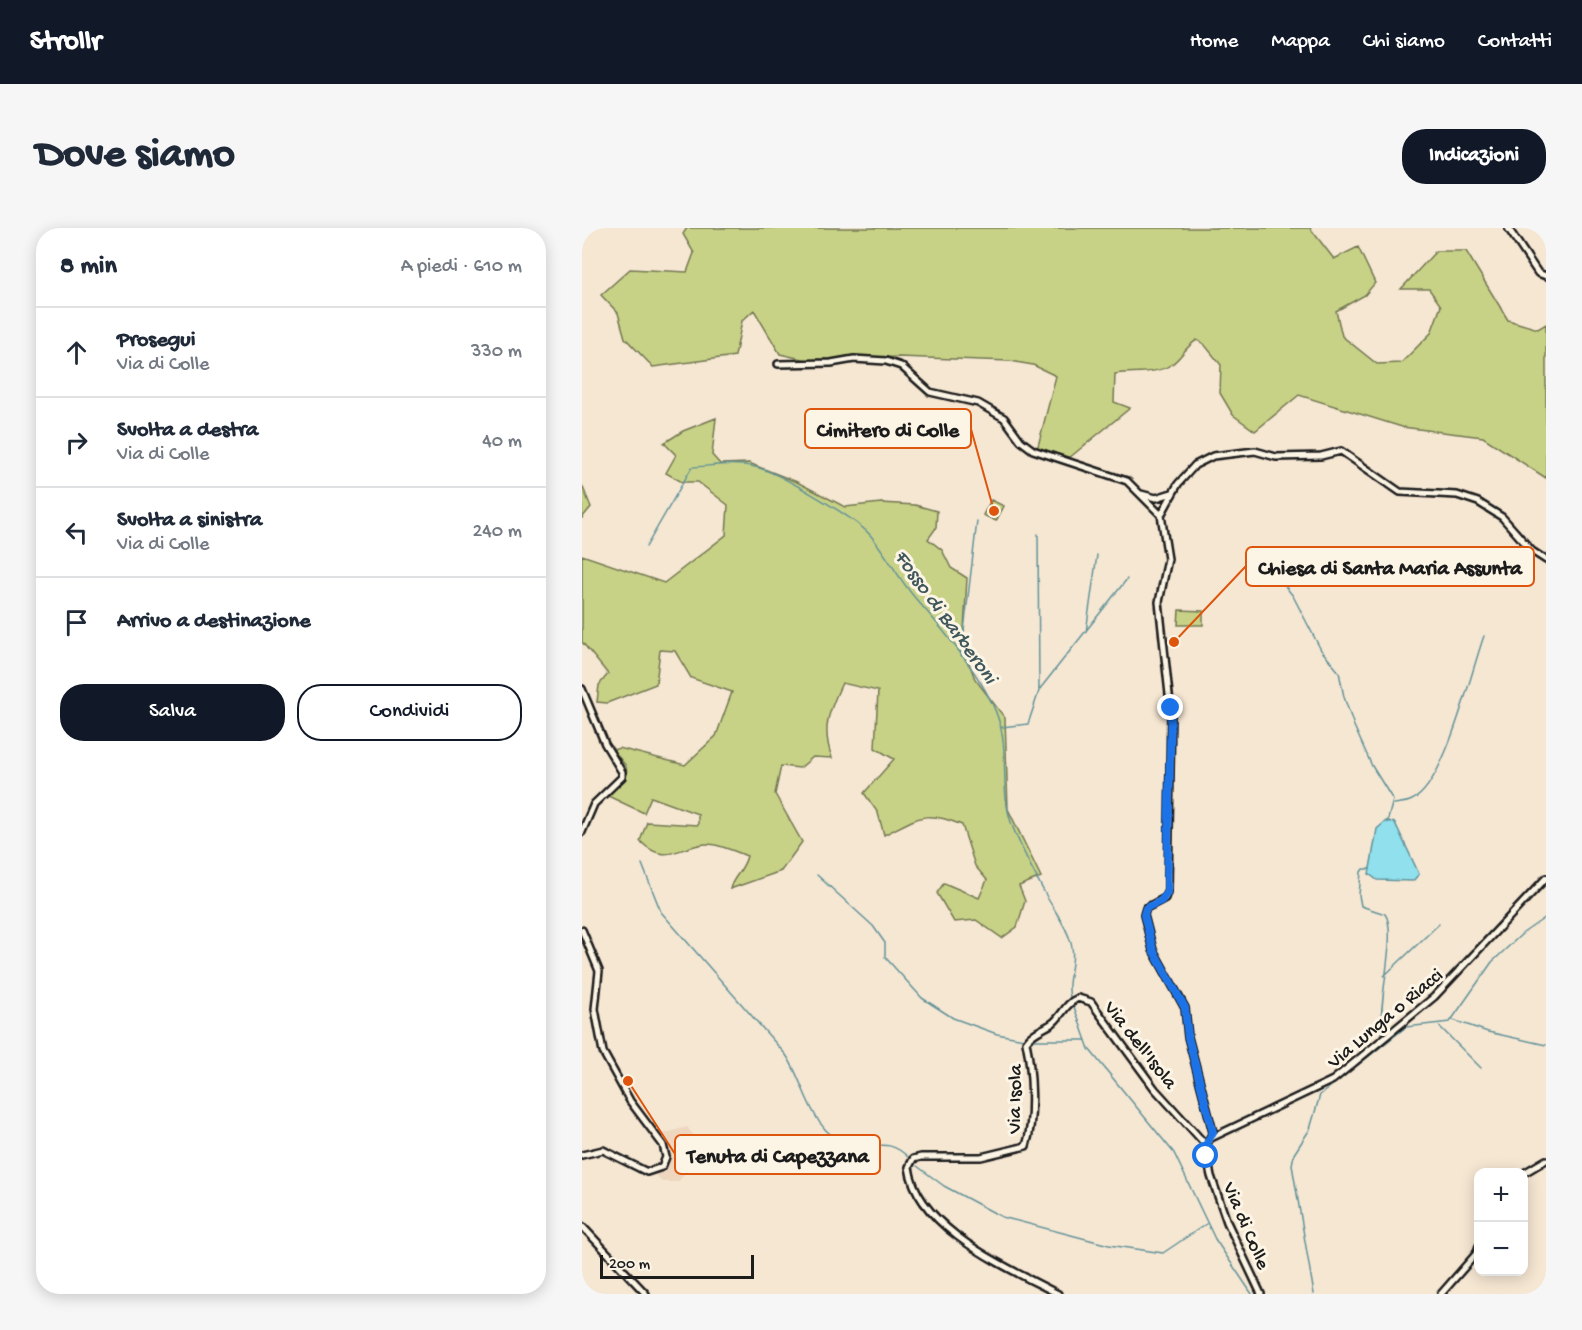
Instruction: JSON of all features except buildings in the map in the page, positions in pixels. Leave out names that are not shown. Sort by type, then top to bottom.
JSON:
[{"type":"street","points":[[1509,228],[1538,273],[1546,276]]},
{"type":"street","points":[[778,364],[831,363],[854,359],[886,361],[901,366],[930,392],[978,403],[1004,418],[1026,446],[1033,450],[1127,481],[1161,515]]},
{"type":"street","points":[[1206,1145],[1211,1138],[1212,1129],[1188,1037],[1185,1008],[1153,950],[1144,915],[1146,908],[1163,900],[1168,889],[1171,713],[1159,602],[1167,563],[1161,515],[1174,492],[1195,465],[1213,456],[1255,451],[1276,457],[1321,456],[1341,451],[1400,492],[1457,495],[1478,502],[1502,517],[1529,548],[1546,560]]},
{"type":"street","points":[[1140,494],[1156,498],[1174,492]]},
{"type":"street","points":[[582,689],[605,744],[622,772],[622,777],[594,804],[582,832]]},
{"type":"street","name":"Via Lunga o Riacci","points":[[1211,1138],[1333,1080],[1427,1004],[1546,878]]},
{"type":"street","points":[[582,930],[599,971],[595,1009],[603,1052],[630,1101],[661,1142],[666,1157],[662,1167],[653,1172],[642,1171],[603,1150],[582,1155]]},
{"type":"street","name":"Via dell'Isola","points":[[1072,1001],[1091,1002],[1155,1089],[1206,1145]]},
{"type":"street","name":"Via Isola","points":[[1058,1294],[989,1258],[930,1212],[919,1198],[909,1167],[913,1159],[921,1157],[981,1157],[1026,1146],[1031,1130],[1029,1057],[1026,1042],[1029,1036],[1055,1021],[1072,1001]]},
{"type":"street","name":"Via di Colle","points":[[1206,1145],[1208,1166],[1225,1218],[1262,1294]]},
{"type":"street","points":[[1528,1171],[1546,1160]]},
{"type":"street","points":[[582,1226],[646,1294]]},
{"type":"street","points":[[1441,1294],[1474,1256]]},
{"type":"shaded area","points":[[687,1127],[705,1149],[678,1182],[662,1182],[655,1174],[663,1170],[667,1164],[668,1153],[662,1134]]},
{"type":"green space","points":[[687,228],[1310,228],[1334,259],[1358,247],[1375,283],[1365,295],[1336,311],[1342,336],[1377,364],[1401,363],[1431,333],[1441,306],[1429,289],[1401,289],[1436,251],[1466,251],[1508,320],[1538,329],[1546,324],[1546,478],[1483,437],[1402,427],[1299,395],[1255,431],[1233,415],[1220,393],[1221,365],[1204,344],[1197,340],[1175,361],[1159,370],[1115,374],[1114,402],[1130,408],[1069,458],[1037,450],[1056,376],[1033,365],[1010,361],[898,357],[806,360],[780,354],[754,310],[742,321],[735,356],[653,367],[625,338],[618,313],[601,295],[630,269],[687,272],[694,253],[683,234]]},
{"type":"green space","points":[[716,418],[712,455],[720,464],[749,463],[797,482],[845,507],[881,503],[915,505],[937,511],[936,528],[928,539],[942,550],[951,568],[967,578],[963,647],[975,679],[1005,718],[1008,809],[1041,877],[1019,886],[1025,901],[1017,927],[1002,938],[976,920],[954,922],[937,893],[944,883],[979,898],[987,880],[975,866],[962,825],[939,817],[922,818],[884,835],[878,813],[864,793],[894,759],[875,748],[878,691],[842,683],[828,720],[827,737],[832,758],[813,757],[800,768],[781,766],[775,794],[802,842],[781,871],[730,889],[747,856],[711,844],[672,853],[657,853],[640,841],[647,822],[698,825],[698,814],[651,797],[644,813],[608,796],[627,775],[626,766],[613,750],[619,748],[685,765],[716,736],[732,692],[691,678],[675,651],[660,650],[656,684],[607,703],[597,702],[599,685],[608,674],[582,642],[582,555],[664,583],[726,535],[728,505],[698,482],[682,482],[666,473],[676,455],[664,443],[683,431]]},
{"type":"green space","points":[[582,485],[591,507],[582,518]]},
{"type":"green space","points":[[991,500],[1004,506],[996,521],[983,515]]},
{"type":"green space","points":[[1179,610],[1203,611],[1203,625],[1178,625]]},
{"type":"water","points":[[1386,821],[1395,823],[1419,874],[1413,881],[1377,880],[1369,874],[1377,829]]},
{"type":"waterway","name":"Fosso di Barberoni","points":[[646,547],[692,467],[724,465],[766,470],[834,508],[871,536],[910,592],[974,672],[992,703],[1002,731],[1006,798],[1012,825],[1071,943],[1073,958],[1069,987],[1071,1000]]},
{"type":"waterway","points":[[961,656],[977,521]]},
{"type":"waterway","points":[[1002,727],[1028,724],[1039,691],[1038,534]]},
{"type":"waterway","points":[[1086,632],[1097,555]]},
{"type":"waterway","points":[[1265,561],[1293,596],[1321,650],[1339,672],[1344,697],[1354,726],[1372,766],[1393,800],[1387,823]]},
{"type":"waterway","points":[[1039,690],[1127,579]]},
{"type":"waterway","points":[[1394,804],[1412,800],[1424,790],[1435,773],[1456,726],[1484,636]]},
{"type":"waterway","points":[[642,864],[661,912],[786,1055],[810,1106],[825,1130],[836,1139],[849,1145],[857,1147],[886,1145],[901,1151],[910,1159]]},
{"type":"waterway","points":[[1370,869],[1363,869],[1361,872],[1359,895],[1361,906],[1385,914],[1389,936],[1382,1005],[1382,1033]]},
{"type":"waterway","points":[[817,875],[873,926],[885,943],[885,957],[922,998],[953,1018],[997,1034],[1024,1039]]},
{"type":"waterway","points":[[1314,1294],[1292,1165],[1294,1154],[1310,1129],[1320,1095],[1406,1027],[1450,1022],[1492,962],[1523,933],[1546,917]]},
{"type":"waterway","points":[[1384,976],[1439,924]]},
{"type":"waterway","name":"Fosso di Barberoni","points":[[1073,1004],[1089,1049],[1174,1153],[1215,1239],[1252,1294]]},
{"type":"waterway","points":[[1453,1020],[1488,1032],[1546,1045]]},
{"type":"waterway","points":[[1439,1026],[1481,1068]]},
{"type":"waterway","points":[[1033,1040],[1086,1040]]},
{"type":"waterway","points":[[917,1166],[944,1186],[1002,1217],[1109,1245],[1163,1253],[1206,1224]]},
{"type":"place","name":"Cimitero di Colle","points":[[994,511]]},
{"type":"place","name":"Chiesa di Santa Maria Assunta","points":[[1174,642]]},
{"type":"place","name":"Tenuta di Capezzana","points":[[628,1081]]},
{"type":"route","points":[[1171,708],[1167,893],[1161,901],[1146,908],[1144,915],[1153,950],[1185,1008],[1194,1064],[1213,1132],[1206,1145],[1206,1156]]}]
